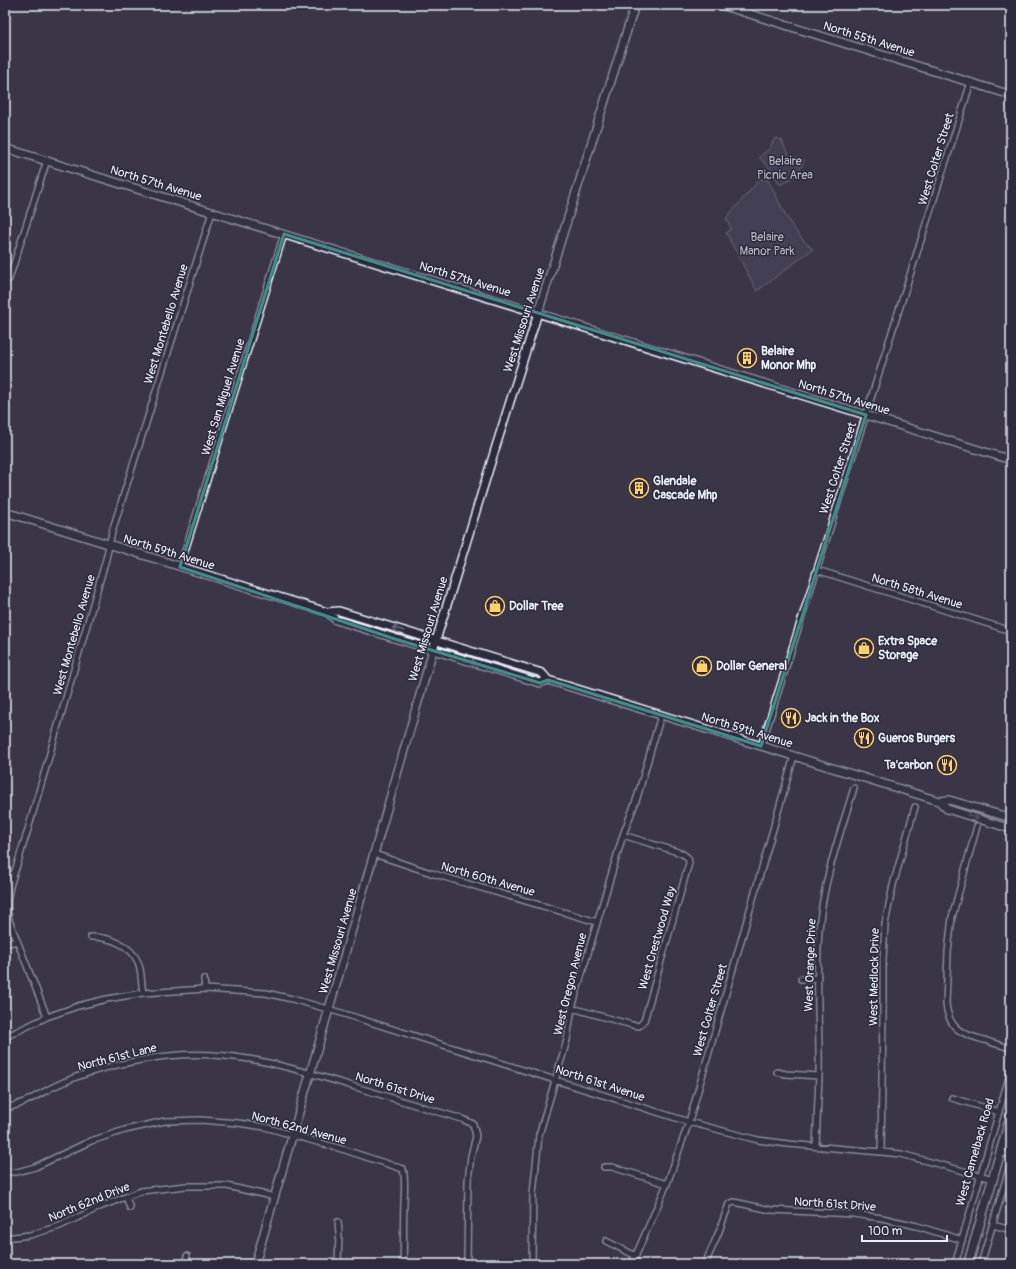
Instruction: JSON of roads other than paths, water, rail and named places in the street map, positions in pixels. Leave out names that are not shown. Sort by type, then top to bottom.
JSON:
[{"type":"main road","name":"West Camelback Road","points":[[968,1264],[1011,1116]]},
{"type":"street","name":"West Missouri Avenue","points":[[255,1264],[433,650],[635,5]]},
{"type":"street","name":"North 55th Avenue","points":[[721,5],[1011,95]]},
{"type":"street","name":"West Colter Street","points":[[761,746],[971,82]]},
{"type":"street","name":"North 57th Avenue","points":[[5,148],[1011,460]]},
{"type":"street","points":[[9,280],[47,160]]},
{"type":"street","name":"West Montebello Avenue","points":[[47,1017],[9,920],[7,897],[12,875],[27,832],[109,545],[212,212]]},
{"type":"street","name":"West San Miguel Avenue","points":[[180,567],[284,234]]},
{"type":"street","name":"North 59th Avenue","points":[[5,512],[327,612],[339,611],[542,673],[548,680],[939,801],[949,800],[1011,818]]},
{"type":"street","name":"North 58th Avenue","points":[[817,570],[1011,631]]},
{"type":"street","name":"North 59th Avenue","points":[[327,612],[336,620],[540,683],[548,680]]},
{"type":"street","name":"West Oregon Avenue","points":[[532,1264],[533,1194],[539,1135],[566,1040],[572,1008],[623,835],[637,798],[661,715]]},
{"type":"street","name":"West Colter Street","points":[[632,1264],[667,1184],[689,1122],[794,756]]},
{"type":"street","name":"West Orange Drive","points":[[816,1146],[819,1076],[819,929],[829,875],[839,835],[854,788]]},
{"type":"street","name":"North 59th Avenue","points":[[939,801],[947,809],[1011,829]]},
{"type":"street","name":"West Medlock Drive","points":[[881,1152],[883,1015],[882,959],[885,924],[892,885],[915,808]]},
{"type":"street","points":[[977,826],[952,917],[946,975],[947,1011],[951,1022],[961,1032],[974,1038],[1011,1048]]},
{"type":"street","name":"West Crestwood Way","points":[[572,1008],[632,1026],[639,1026],[644,1021],[689,859],[686,855],[681,853],[623,835]]},
{"type":"street","name":"North 60th Avenue","points":[[374,854],[432,873],[597,922]]},
{"type":"street","points":[[5,873],[12,875]]},
{"type":"street","points":[[91,937],[103,937],[115,941],[126,946],[133,953],[138,963],[143,993]]},
{"type":"street","points":[[5,944],[17,941]]},
{"type":"street","points":[[802,978],[818,978]]},
{"type":"street","points":[[204,979],[205,988]]},
{"type":"street","name":"North 61st Avenue","points":[[47,1017],[89,1003],[143,993],[205,988],[266,993],[329,1010],[555,1079],[689,1122],[758,1140],[881,1152],[916,1158],[993,1179]]},
{"type":"street","points":[[5,1037],[47,1017]]},
{"type":"street","name":"North 61st Lane","points":[[5,1108],[30,1099],[58,1084],[95,1071],[169,1055],[242,1057],[311,1073]]},
{"type":"street","name":"West Camelback Road","points":[[955,1264],[1011,1070]]},
{"type":"street","points":[[777,1072],[819,1076]]},
{"type":"street","name":"North 61st Drive","points":[[311,1073],[462,1119],[473,1124],[476,1136],[471,1156],[468,1182],[467,1264]]},
{"type":"street","points":[[952,1098],[999,1112]]},
{"type":"street","name":"North 62nd Avenue","points":[[5,1172],[17,1172],[35,1167],[98,1138],[165,1121],[202,1120],[238,1123],[265,1128],[345,1150],[403,1169],[405,1179],[403,1264]]},
{"type":"street","points":[[1000,1152],[1011,1155]]},
{"type":"street","points":[[981,1264],[1011,1162]]},
{"type":"street","points":[[604,1167],[612,1167],[667,1184]]},
{"type":"street","name":"North 62nd Drive","points":[[5,1238],[30,1235],[60,1226],[102,1206],[141,1191],[208,1185],[227,1186],[275,1197]]},
{"type":"street","points":[[126,1197],[130,1208]]},
{"type":"street","name":"North 61st Drive","points":[[705,1264],[729,1204],[734,1202],[771,1210],[854,1214],[882,1218],[917,1226],[962,1240]]},
{"type":"street","points":[[338,1222],[338,1264]]},
{"type":"street","points":[[993,1225],[1011,1230]]},
{"type":"street","points":[[606,1241],[636,1256]]},
{"type":"street","points":[[186,1264],[187,1256]]},
{"type":"place","name":"Belaire Monor Mhp","points":[[747,358]]},
{"type":"place","name":"Glendale Cascade Mhp","points":[[639,488]]},
{"type":"place","name":"Dollar Tree","points":[[495,606]]},
{"type":"place","name":"Extra Space Storage","points":[[864,648]]},
{"type":"place","name":"Dollar General","points":[[702,666]]},
{"type":"place","name":"Jack in the Box","points":[[791,718]]},
{"type":"place","name":"Gueros Burgers","points":[[864,738]]},
{"type":"place","name":"Ta'carbon","points":[[947,765]]},
{"type":"park label","name":"Belaire Picnic Area","points":[[785,168]]},
{"type":"park label","name":"Belaire Manor Park","points":[[767,244]]}]
